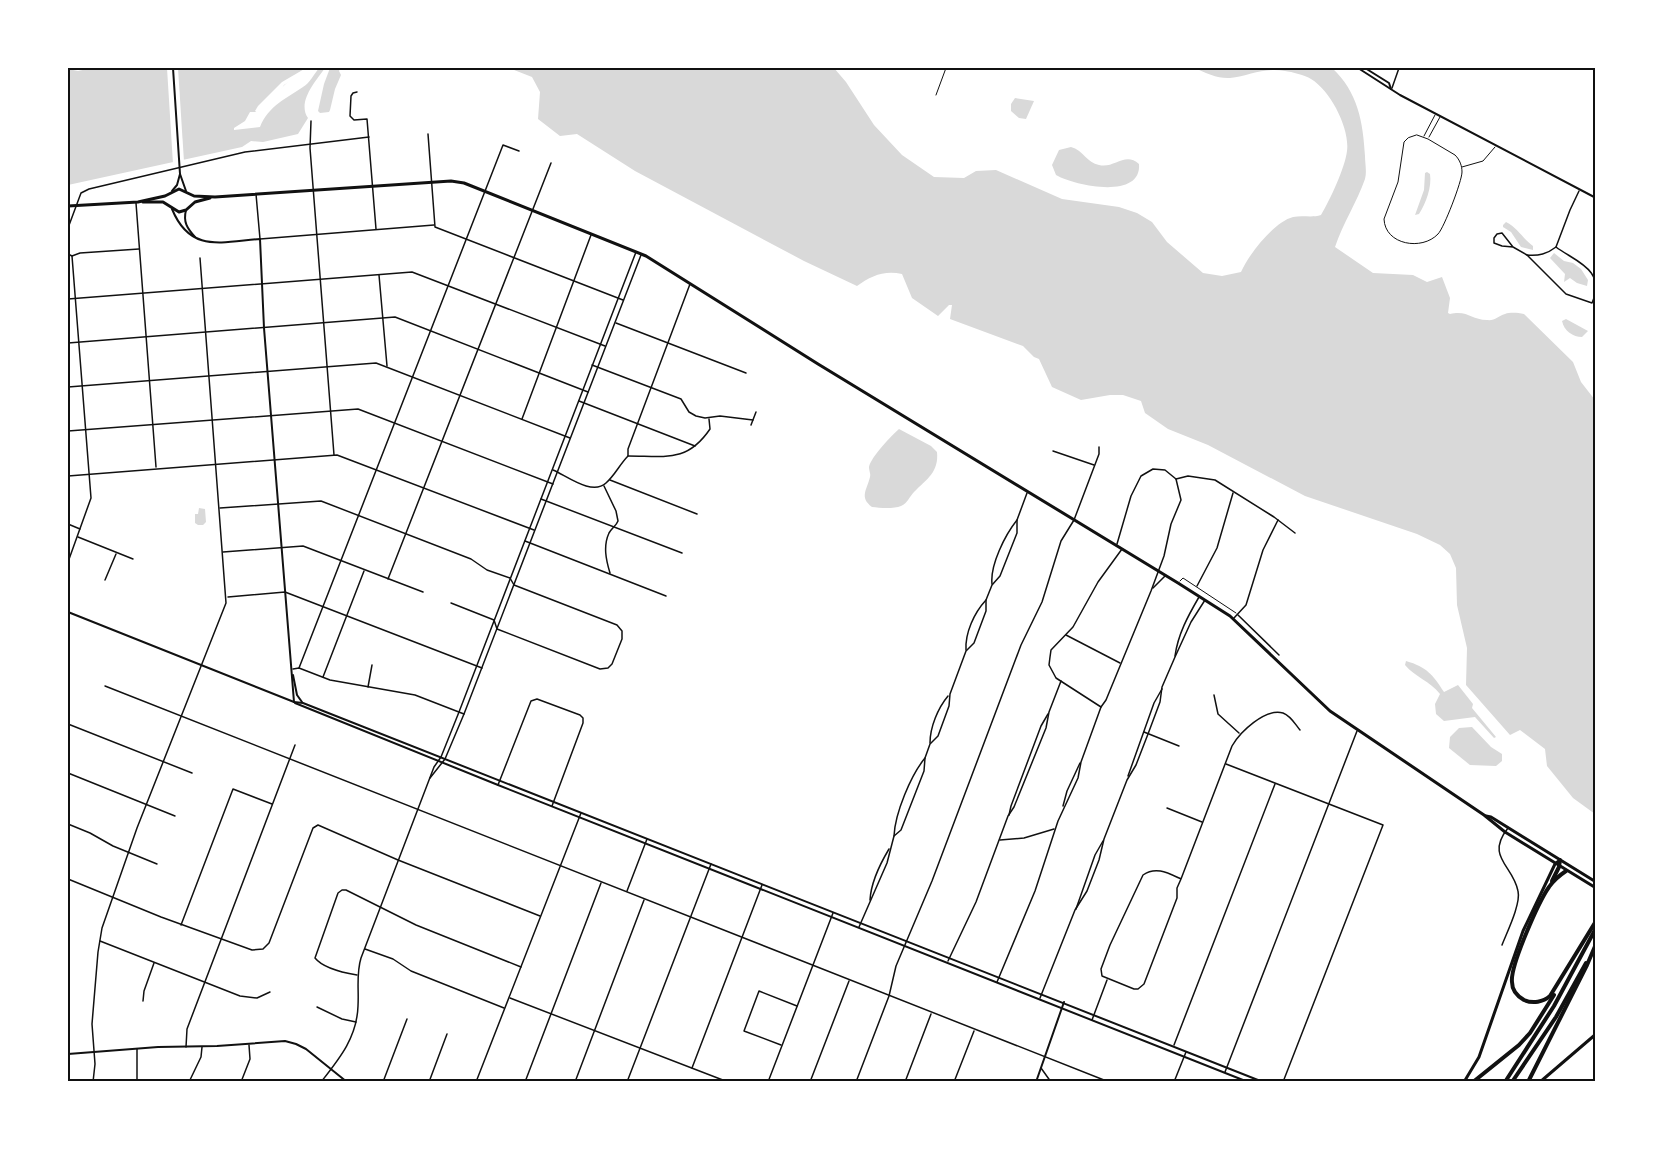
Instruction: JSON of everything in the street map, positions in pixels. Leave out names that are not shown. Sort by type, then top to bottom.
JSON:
[{"type":"highway","points":[[1560,860],[1527,932],[1513,971],[1512,983],[1520,997],[1533,1002],[1547,998],[1561,981]]},
{"type":"highway","points":[[1549,887],[1566,871]]},
{"type":"highway","points":[[1473,1082],[1519,1045],[1530,1033],[1596,921]]},
{"type":"highway","points":[[1505,1082],[1554,1006],[1596,928]]},
{"type":"highway","points":[[1512,1082],[1556,1017],[1596,944]]},
{"type":"highway","points":[[1596,958],[1596,969]]},
{"type":"highway","points":[[1528,1082],[1588,959]]},
{"type":"main road","points":[[173,68],[180,174],[191,202],[184,218],[186,225],[197,239]]},
{"type":"main road","points":[[1358,68],[1436,114],[1596,198]]},
{"type":"main road","points":[[1365,68],[1389,83],[1392,89]]},
{"type":"main road","points":[[180,174],[177,185],[168,200],[183,230],[197,239],[213,242],[260,240],[264,328],[285,592],[294,702],[297,705],[1248,1082]]},
{"type":"main road","points":[[137,202],[163,197],[178,189],[198,196],[215,197],[432,181],[458,182],[641,254],[1200,596],[1233,619],[1302,687],[1357,731],[1484,815],[1504,832],[1596,888]]},
{"type":"main road","points":[[68,206],[163,202],[179,212],[195,202],[215,197]]},
{"type":"main road","points":[[68,612],[294,702],[303,703],[554,801],[1263,1082]]},
{"type":"main road","points":[[292,669],[297,695],[303,703]]},
{"type":"main road","points":[[1484,815],[1491,817],[1596,882]]},
{"type":"main road","points":[[1464,1082],[1479,1057],[1523,931],[1557,865]]},
{"type":"main road","points":[[1036,1082],[1064,1002]]},
{"type":"main road","points":[[1540,1082],[1596,1034]]},
{"type":"main road","points":[[68,1054],[137,1048],[291,1042],[306,1049],[346,1082]]},
{"type":"main road","points":[[1171,1052],[1173,1046]]},
{"type":"street","points":[[1392,89],[1399,68]]},
{"type":"street","points":[[357,92],[351,96],[350,116],[354,120],[367,119],[376,230]]},
{"type":"street","points":[[311,121],[313,189],[334,455]]},
{"type":"street","points":[[428,134],[435,226]]},
{"type":"street","points":[[68,228],[81,193],[88,189],[245,152],[369,137]]},
{"type":"street","points":[[299,668],[503,145],[519,151]]},
{"type":"street","points":[[388,579],[550,163]]},
{"type":"street","points":[[1527,255],[1538,256],[1549,253],[1556,247],[1569,210],[1580,190]]},
{"type":"street","points":[[256,194],[260,240],[435,226],[623,300]]},
{"type":"street","points":[[137,202],[157,469]]},
{"type":"street","points":[[1513,247],[1494,243],[1494,238],[1497,234],[1502,233],[1513,247],[1527,255],[1566,294],[1596,304]]},
{"type":"street","points":[[521,420],[591,234]]},
{"type":"street","points":[[1556,247],[1584,263],[1590,272],[1595,292],[1592,303]]},
{"type":"street","points":[[68,254],[140,249]]},
{"type":"street","points":[[321,1082],[347,1047],[357,1022],[357,975],[364,948],[434,767],[441,757],[459,712],[636,252]]},
{"type":"street","points":[[430,778],[445,759],[465,714],[641,254]]},
{"type":"street","points":[[68,562],[91,502],[72,255]]},
{"type":"street","points":[[93,1082],[92,1024],[100,940],[146,804],[226,603],[200,258]]},
{"type":"street","points":[[68,298],[415,272],[606,346]]},
{"type":"street","points":[[379,274],[387,368]]},
{"type":"street","points":[[552,470],[586,486],[594,487],[603,485],[609,480],[628,456],[628,449],[637,424],[691,284]]},
{"type":"street","points":[[68,343],[395,317],[588,392]]},
{"type":"street","points":[[615,323],[746,373]]},
{"type":"street","points":[[68,387],[376,363],[570,438]]},
{"type":"street","points":[[592,365],[681,399],[692,414],[709,418],[720,416],[753,420]]},
{"type":"street","points":[[578,401],[695,446]]},
{"type":"street","points":[[68,431],[357,409],[553,484]]},
{"type":"street","points":[[751,425],[756,412]]},
{"type":"street","points":[[628,456],[667,456],[686,452],[695,446],[710,429],[709,418]]},
{"type":"street","points":[[856,1082],[889,996],[893,976],[906,940],[932,881],[1021,645],[1042,602],[1062,541],[1074,520],[1095,466],[1099,447]]},
{"type":"street","points":[[1053,451],[1095,466]]},
{"type":"street","points":[[68,476],[334,455],[535,531]]},
{"type":"street","points":[[997,982],[1035,891],[1054,829],[1075,785],[1101,707],[1106,700],[1151,591],[1171,524],[1181,501],[1176,479],[1161,469],[1150,470],[1141,476],[1131,496],[1117,545]]},
{"type":"street","points":[[1176,479],[1188,476],[1207,477],[1221,483],[1295,533]]},
{"type":"street","points":[[609,480],[697,514]]},
{"type":"street","points":[[603,485],[617,515],[618,523],[609,533],[606,544],[606,558],[610,574]]},
{"type":"street","points":[[992,585],[991,575],[1008,531],[1017,520],[1028,491]]},
{"type":"street","points":[[1197,586],[1217,548],[1233,492]]},
{"type":"street","points":[[541,499],[682,554]]},
{"type":"street","points":[[219,508],[321,501],[471,559],[487,570],[510,578],[514,585],[617,625],[622,632],[622,638],[613,661],[608,668],[600,669],[497,629]]},
{"type":"street","points":[[930,744],[938,736],[942,726],[977,610],[986,600],[992,585],[1000,576],[1017,533],[1017,520]]},
{"type":"street","points":[[1233,619],[1246,604],[1263,550],[1278,520]]},
{"type":"street","points":[[68,524],[80,529]]},
{"type":"street","points":[[77,537],[133,559]]},
{"type":"street","points":[[524,541],[666,596]]},
{"type":"street","points":[[222,552],[305,547],[423,592]]},
{"type":"street","points":[[1101,707],[1061,681],[1052,672],[1050,657],[1051,650],[1073,627],[1098,582],[1122,549]]},
{"type":"street","points":[[105,580],[116,553]]},
{"type":"street","points":[[323,677],[364,570]]},
{"type":"street","points":[[1151,591],[1166,575]]},
{"type":"street","points":[[226,597],[285,592],[482,668]]},
{"type":"street","points":[[1175,657],[1187,618],[1200,596]]},
{"type":"street","points":[[966,651],[974,644],[986,611],[986,600]]},
{"type":"street","points":[[1075,910],[1087,891],[1099,860],[1104,839],[1154,703],[1191,622],[1205,600]]},
{"type":"street","points":[[451,603],[494,620],[497,629]]},
{"type":"street","points":[[1237,614],[1279,655]]},
{"type":"street","points":[[1066,635],[1121,664]]},
{"type":"street","points":[[368,687],[372,665]]},
{"type":"street","points":[[292,669],[299,668],[323,677],[415,695],[465,714]]},
{"type":"street","points":[[1008,816],[1014,807],[1042,738],[1061,681]]},
{"type":"street","points":[[105,686],[1109,1082]]},
{"type":"street","points":[[1127,780],[1136,765],[1148,734],[1160,702],[1162,687]]},
{"type":"street","points":[[894,836],[901,830],[921,781],[930,744],[930,734],[941,705],[950,694]]},
{"type":"street","points":[[1214,695],[1218,714],[1240,734]]},
{"type":"street","points":[[498,785],[531,700],[537,699],[580,715],[584,722],[552,807]]},
{"type":"street","points":[[947,963],[976,902],[1041,726],[1049,712]]},
{"type":"street","points":[[1181,879],[1154,870],[1147,872],[1140,879],[1101,969],[1102,976],[1134,989],[1144,984],[1177,898],[1177,888],[1181,879],[1232,746],[1240,734],[1254,722],[1275,713],[1288,716],[1300,730]]},
{"type":"street","points":[[68,724],[192,773]]},
{"type":"street","points":[[1225,1073],[1357,731]]},
{"type":"street","points":[[1143,732],[1179,746]]},
{"type":"street","points":[[186,1047],[187,1029],[295,744]]},
{"type":"street","points":[[859,928],[887,863],[894,836],[894,825],[916,769],[925,758]]},
{"type":"street","points":[[1062,810],[1066,791],[1081,762]]},
{"type":"street","points":[[1225,764],[1383,825],[1283,1082]]},
{"type":"street","points":[[68,773],[175,816]]},
{"type":"street","points":[[1173,1046],[1275,783]]},
{"type":"street","points":[[181,925],[233,789],[273,805]]},
{"type":"street","points":[[1167,808],[1203,822]]},
{"type":"street","points":[[476,1082],[581,812]]},
{"type":"street","points":[[68,824],[156,864]]},
{"type":"street","points":[[68,879],[181,925],[252,950],[260,950],[266,947],[313,828],[320,825],[398,860],[540,916]]},
{"type":"street","points":[[1502,945],[1519,897],[1516,885],[1498,850],[1498,843],[1508,828]]},
{"type":"street","points":[[999,840],[1023,838],[1054,829]]},
{"type":"street","points":[[627,892],[647,838]]},
{"type":"street","points":[[1040,999],[1095,855],[1104,839]]},
{"type":"street","points":[[870,901],[870,891],[882,860],[890,847]]},
{"type":"street","points":[[627,1082],[711,864]]},
{"type":"street","points":[[525,1082],[602,883]]},
{"type":"street","points":[[692,1068],[762,884]]},
{"type":"street","points":[[357,975],[348,974],[316,961],[314,956],[338,893],[344,889],[416,925],[521,967]]},
{"type":"street","points":[[575,1082],[644,899]]},
{"type":"street","points":[[768,1082],[834,912]]},
{"type":"street","points":[[100,940],[246,998],[262,997],[270,992]]},
{"type":"street","points":[[364,948],[393,959],[411,971],[505,1008]]},
{"type":"street","points":[[142,1001],[154,963]]},
{"type":"street","points":[[1092,1020],[1107,979]]},
{"type":"street","points":[[810,1082],[849,981]]},
{"type":"street","points":[[782,1046],[744,1031],[759,991],[797,1005]]},
{"type":"street","points":[[509,997],[728,1082]]},
{"type":"street","points":[[317,1007],[342,1019],[357,1022]]},
{"type":"street","points":[[905,1082],[931,1013]]},
{"type":"street","points":[[383,1082],[407,1018]]},
{"type":"street","points":[[954,1082],[974,1030]]},
{"type":"street","points":[[429,1082],[447,1034]]},
{"type":"street","points":[[241,1082],[250,1059],[249,1043]]},
{"type":"street","points":[[189,1082],[201,1057],[202,1046]]},
{"type":"street","points":[[137,1048],[137,1082]]},
{"type":"street","points":[[1174,1082],[1186,1051]]},
{"type":"street","points":[[1041,1067],[1051,1082]]},
{"type":"lane","points":[[936,95],[946,68]]},
{"type":"lane","points":[[1424,137],[1436,114]]},
{"type":"lane","points":[[1428,139],[1440,116]]},
{"type":"lane","points":[[1412,136],[1424,137],[1455,155],[1462,167],[1461,178],[1439,233],[1425,242],[1399,241],[1386,231],[1384,219],[1398,182],[1404,142],[1412,136]]},
{"type":"lane","points":[[1462,167],[1483,161],[1496,145]]},
{"type":"lane","points":[[1178,583],[1183,578],[1237,614]]},
{"type":"shaded area","points":[[92,68],[308,68],[293,77],[256,112],[250,112],[245,121],[234,130],[260,127],[273,108],[310,81],[319,68],[325,68],[306,99],[305,112],[308,118],[298,134],[263,142],[251,141],[242,147],[68,185],[68,69],[78,71]]},
{"type":"shaded area","points":[[330,68],[340,68],[341,75],[329,112],[320,113],[318,111],[324,84]]},
{"type":"shaded area","points":[[509,68],[834,68],[874,125],[902,155],[934,177],[964,178],[976,171],[996,170],[1062,199],[1119,207],[1137,213],[1152,222],[1167,242],[1203,273],[1222,276],[1241,272],[1263,240],[1286,220],[1297,216],[1321,215],[1340,175],[1346,158],[1347,142],[1338,111],[1332,101],[1318,85],[1308,78],[1277,70],[1226,78],[1195,68],[1332,68],[1348,87],[1358,108],[1363,131],[1366,170],[1362,188],[1335,247],[1373,273],[1413,275],[1427,282],[1442,277],[1450,298],[1448,313],[1450,314],[1461,313],[1482,320],[1490,320],[1507,313],[1524,314],[1573,362],[1581,382],[1595,400],[1595,814],[1573,798],[1547,766],[1545,749],[1520,730],[1510,735],[1466,685],[1467,648],[1457,605],[1456,568],[1450,554],[1440,545],[1417,534],[1305,496],[1208,445],[1168,429],[1145,413],[1141,401],[1123,395],[1081,400],[1052,387],[1039,359],[1023,346],[950,319],[952,305],[949,305],[938,316],[912,298],[902,274],[878,275],[857,286],[804,261],[635,171],[577,134],[560,136],[538,119],[540,92],[532,77]]},
{"type":"shaded area","points":[[1015,98],[1034,101],[1026,119],[1019,118],[1011,111],[1011,104]]},
{"type":"shaded area","points":[[1071,147],[1091,162],[1099,165],[1134,160],[1139,164],[1137,175],[1130,182],[1106,187],[1091,186],[1065,179],[1056,175],[1052,165],[1059,150]]},
{"type":"shaded area","points":[[1425,173],[1430,174],[1428,195],[1419,214],[1415,215],[1424,190]]},
{"type":"shaded area","points":[[1506,222],[1533,246],[1533,250],[1521,247],[1511,232],[1503,227]]},
{"type":"shaded area","points":[[1554,253],[1581,269],[1588,280],[1587,286],[1570,278],[1564,282],[1565,274],[1550,258]]},
{"type":"shaded area","points":[[1566,319],[1588,331],[1582,337],[1572,335],[1563,325],[1562,321]]},
{"type":"shaded area","points":[[899,429],[931,446],[937,452],[936,465],[931,475],[903,505],[891,508],[872,507],[865,497],[870,476],[869,467],[877,452]]},
{"type":"shaded area","points":[[199,508],[205,509],[206,522],[203,525],[195,523],[195,514],[198,514]]},
{"type":"shaded area","points":[[1406,661],[1429,672],[1444,692],[1458,685],[1473,704],[1472,708],[1496,737],[1494,738],[1475,717],[1444,721],[1436,714],[1435,704],[1440,694],[1409,669],[1405,665]]},
{"type":"shaded area","points":[[1472,727],[1491,747],[1502,754],[1502,761],[1496,766],[1470,765],[1449,748],[1450,737],[1459,728]]},
{"type":"pier","points":[[167,68],[178,68],[184,162],[173,164]]},
{"type":"pier","points":[[306,68],[311,68],[284,85],[259,114],[255,111],[282,82]]}]
